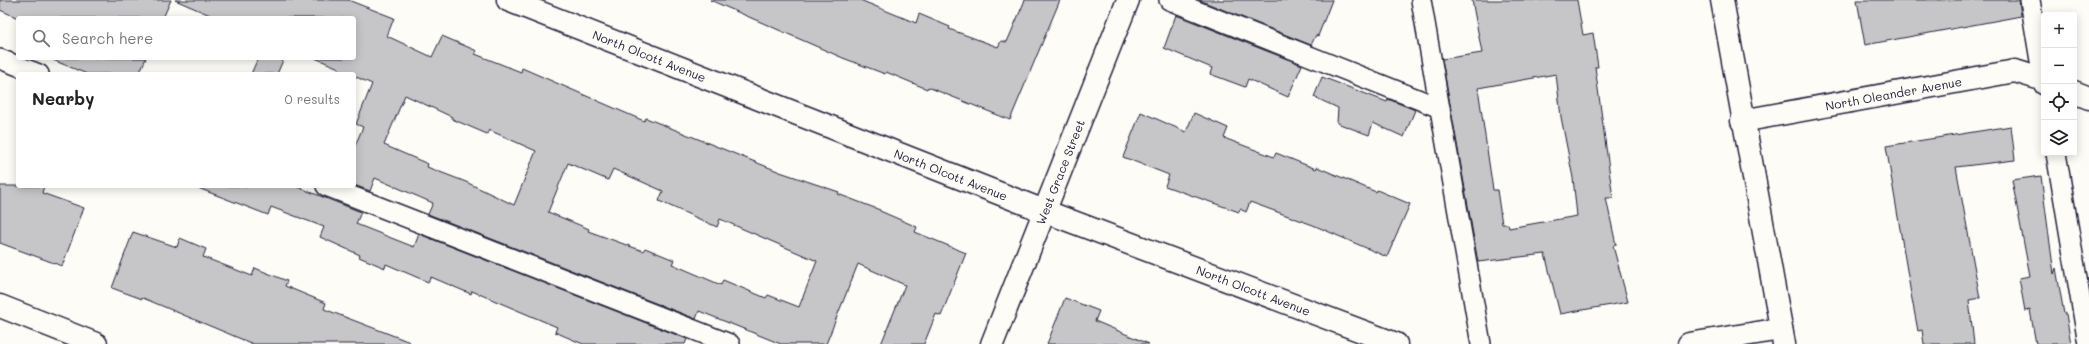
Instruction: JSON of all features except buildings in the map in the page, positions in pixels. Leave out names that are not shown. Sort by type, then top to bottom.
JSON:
[{"type":"street","name":"North Olcott Avenue","points":[[508,0],[1044,211],[1396,344]]},
{"type":"street","name":"West Grace Street","points":[[992,344],[1128,0]]},
{"type":"street","points":[[1688,344],[1782,336],[1742,121],[1722,0]]},
{"type":"street","name":"North Oleander Avenue","points":[[1742,121],[2015,71],[2041,81]]},
{"type":"street","points":[[2077,93],[2089,98]]},
{"type":"street","points":[[0,306],[96,344]]},
{"type":"lane","points":[[1169,0],[1440,108]]},
{"type":"lane","points":[[1421,0],[1481,344]]},
{"type":"lane","points":[[2030,0],[2041,64]]},
{"type":"lane","points":[[0,59],[34,72]]},
{"type":"lane","points":[[2057,156],[2088,344]]},
{"type":"lane","points":[[331,188],[730,344]]}]
